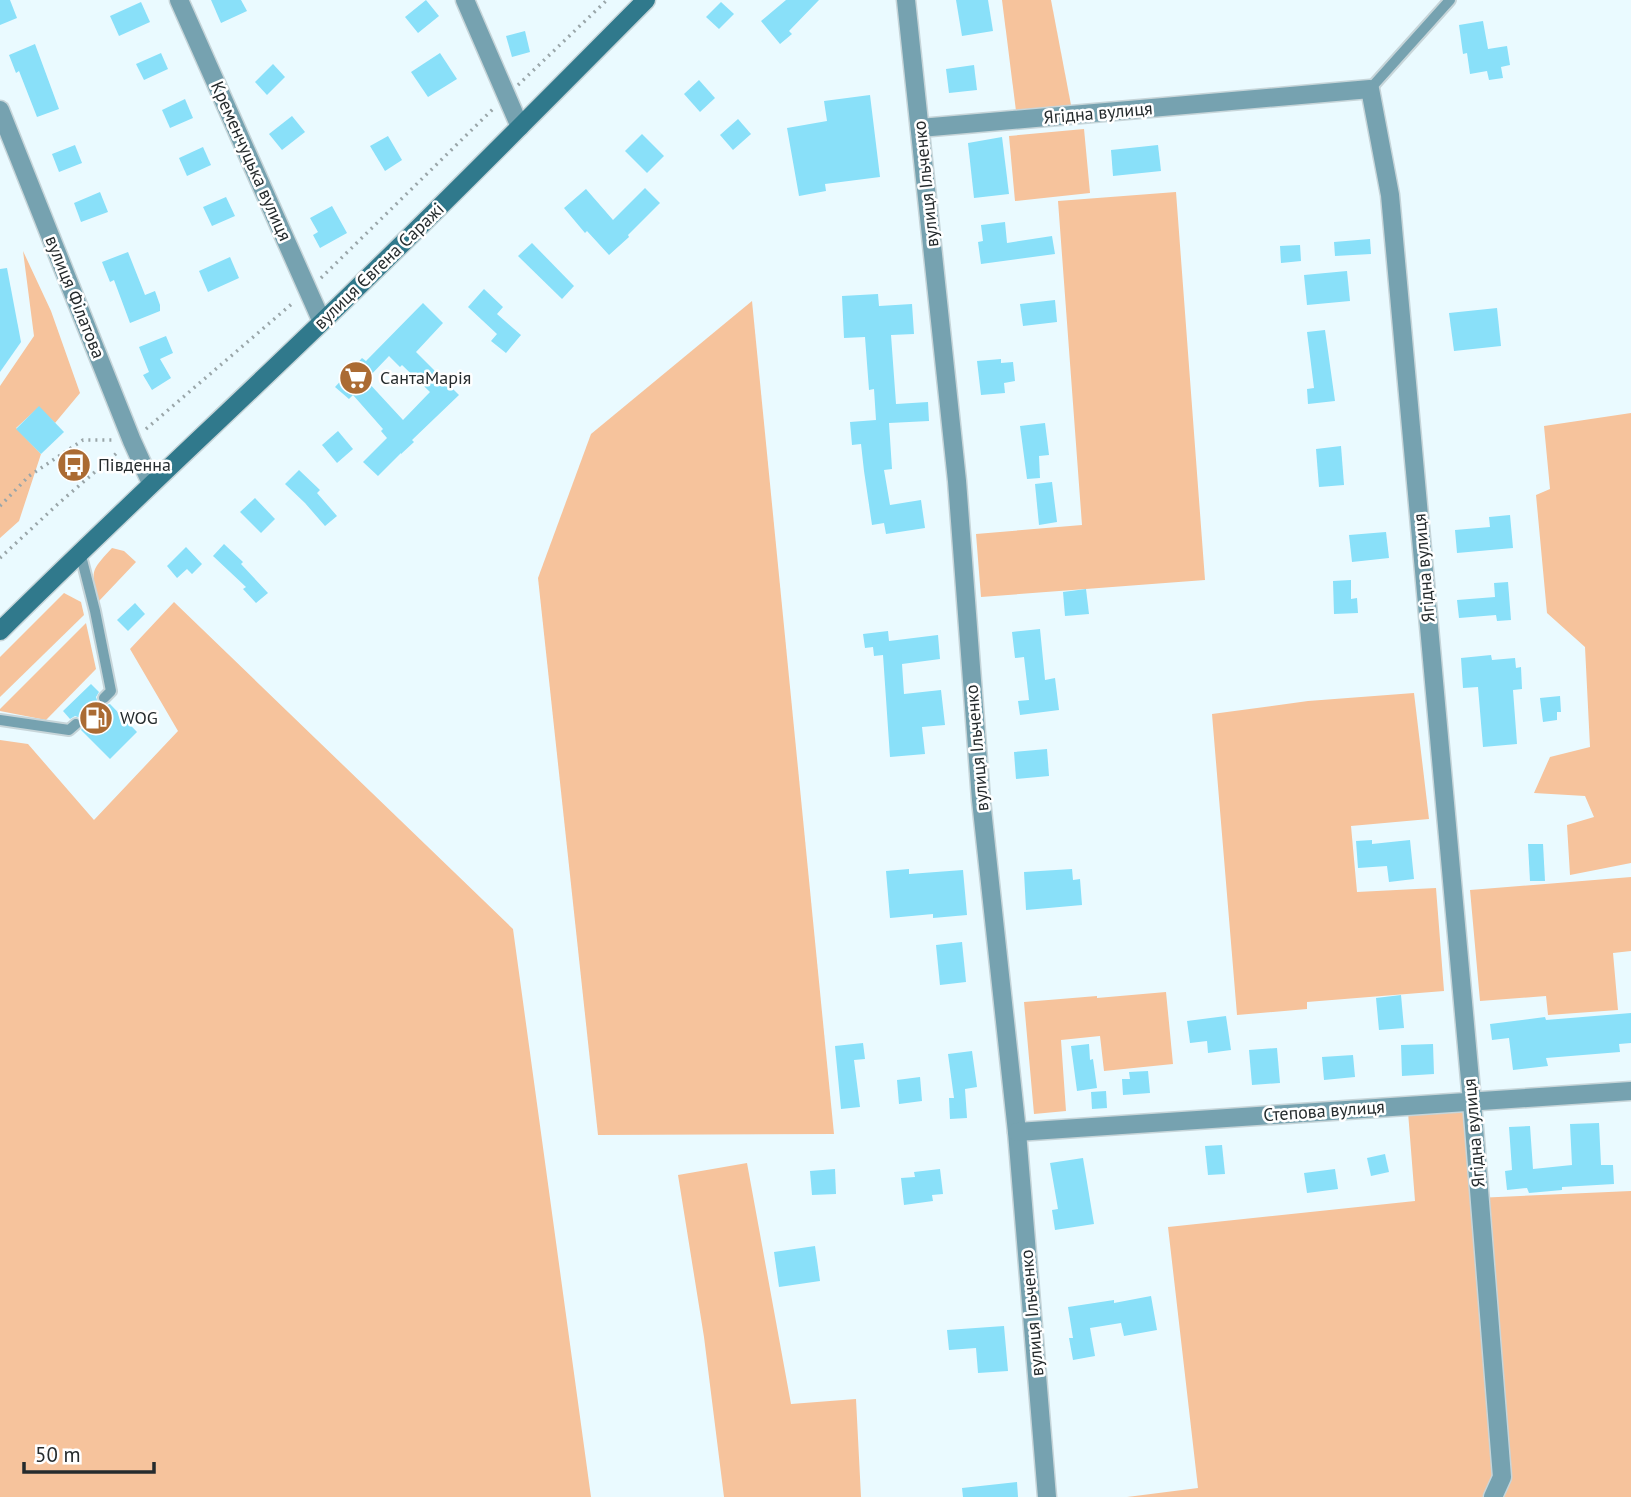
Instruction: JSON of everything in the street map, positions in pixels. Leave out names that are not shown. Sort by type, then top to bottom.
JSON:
[{"type":"main road","name":"вулиця Євгена Саражі","points":[[0,631],[151,483],[322,322],[646,0]]},
{"type":"street","name":"Кременчуцька вулиця","points":[[179,0],[322,322]]},
{"type":"street","points":[[465,0],[520,127]]},
{"type":"street","name":"вулиця Ільченко","points":[[906,0],[957,481],[981,800],[1017,1132],[1047,1497]]},
{"type":"street","name":"Ягідна вулиця","points":[[920,128],[1370,89],[1391,209],[1472,1101],[1499,1420],[1502,1477],[1493,1497]]},
{"type":"street","name":"вулиця Філатова","points":[[0,110],[151,483]]},
{"type":"street","name":"Степова вулиця","points":[[1017,1132],[1631,1091]]},
{"type":"lane","points":[[1370,89],[1450,0]]},
{"type":"lane","points":[[80,552],[111,691],[104,698]]},
{"type":"lane","points":[[0,720],[69,730],[76,724]]},
{"type":"path","points":[[0,506],[29,476],[83,440],[132,441]]},
{"type":"shaded area","points":[[1002,0],[1051,0],[1071,105],[1016,111]]},
{"type":"shaded area","points":[[1084,129],[1090,193],[1015,201],[1009,136]]},
{"type":"shaded area","points":[[1176,192],[1205,580],[981,597],[976,534],[1082,525],[1058,201]]},
{"type":"shaded area","points":[[23,251],[51,311],[80,393],[55,423],[39,407],[16,428],[41,454],[19,521],[0,538],[0,386],[34,336]]},
{"type":"shaded area","points":[[752,301],[834,1134],[598,1135],[538,578],[591,434]]},
{"type":"shaded area","points":[[1631,413],[1631,863],[1570,875],[1567,825],[1594,817],[1585,796],[1534,793],[1550,757],[1590,747],[1585,647],[1547,613],[1536,495],[1550,489],[1544,426]]},
{"type":"shaded area","points":[[112,548],[124,551],[136,562],[99,601],[94,572]]},
{"type":"shaded area","points":[[64,593],[81,602],[84,615],[0,697],[0,657]]},
{"type":"shaded area","points":[[174,602],[513,929],[591,1497],[0,1497],[0,740],[28,744],[94,820],[178,731],[130,649]]},
{"type":"shaded area","points":[[86,623],[96,669],[46,720],[0,711],[0,709]]},
{"type":"shaded area","points":[[1414,693],[1429,819],[1351,826],[1357,892],[1436,888],[1444,991],[1307,1002],[1307,1009],[1237,1015],[1212,714],[1308,701]]},
{"type":"shaded area","points":[[1631,877],[1631,951],[1613,953],[1618,1010],[1548,1015],[1546,996],[1480,1001],[1470,890]]},
{"type":"shaded area","points":[[1166,992],[1173,1064],[1104,1071],[1100,1036],[1061,1040],[1066,1111],[1034,1114],[1024,1002]]},
{"type":"shaded area","points":[[1468,1105],[1476,1198],[1631,1191],[1631,1497],[1127,1497],[1198,1488],[1168,1227],[1415,1201],[1408,1112]]},
{"type":"shaded area","points":[[747,1163],[791,1404],[856,1399],[861,1497],[724,1497],[704,1337],[678,1175]]},
{"type":"building","points":[[0,0],[10,0],[17,18],[0,25]]},
{"type":"building","points":[[211,0],[241,0],[247,11],[221,23]]},
{"type":"building","points":[[426,0],[439,16],[418,33],[405,17]]},
{"type":"building","points":[[786,0],[819,0],[789,31],[792,34],[780,44],[761,21]]},
{"type":"building","points":[[956,0],[988,0],[993,31],[962,36]]},
{"type":"building","points":[[141,2],[150,22],[119,36],[110,16]]},
{"type":"building","points":[[721,2],[734,14],[719,29],[706,17]]},
{"type":"building","points":[[1483,21],[1488,49],[1507,46],[1510,65],[1501,67],[1503,78],[1489,80],[1487,71],[1470,74],[1467,53],[1463,54],[1459,25]]},
{"type":"building","points":[[525,31],[530,52],[512,57],[506,36]]},
{"type":"building","points":[[35,44],[59,109],[37,117],[19,71],[16,73],[9,55]]},
{"type":"building","points":[[161,53],[168,69],[144,80],[136,64]]},
{"type":"building","points":[[440,53],[457,79],[428,97],[411,72]]},
{"type":"building","points":[[273,64],[285,77],[267,95],[255,82]]},
{"type":"building","points":[[974,65],[977,90],[949,93],[946,69]]},
{"type":"building","points":[[699,80],[715,98],[700,112],[684,94]]},
{"type":"building","points":[[870,95],[880,177],[825,184],[826,191],[799,196],[787,128],[827,121],[824,101]]},
{"type":"building","points":[[185,99],[193,118],[170,128],[162,110]]},
{"type":"building","points":[[292,116],[305,132],[282,150],[269,134]]},
{"type":"building","points":[[738,119],[751,134],[733,150],[720,135]]},
{"type":"building","points":[[642,134],[664,156],[647,173],[625,151]]},
{"type":"building","points":[[388,136],[402,160],[385,171],[370,146]]},
{"type":"building","points":[[1002,137],[1009,194],[974,198],[968,143]]},
{"type":"building","points":[[75,145],[82,163],[59,172],[52,154]]},
{"type":"building","points":[[1158,145],[1161,171],[1113,176],[1111,150]]},
{"type":"building","points":[[203,147],[211,165],[187,176],[179,158]]},
{"type":"building","points":[[645,188],[660,203],[609,255],[587,231],[585,233],[564,208],[586,189],[613,220]]},
{"type":"building","points":[[100,192],[108,212],[81,222],[74,203]]},
{"type":"building","points":[[226,197],[235,216],[212,226],[203,207]]},
{"type":"building","points":[[332,206],[347,233],[320,248],[313,235],[318,232],[310,218]]},
{"type":"building","points":[[1005,222],[1007,243],[1052,236],[1055,254],[981,264],[978,242],[983,241],[981,225]]},
{"type":"building","points":[[1370,239],[1371,254],[1335,256],[1334,242]]},
{"type":"building","points":[[532,243],[574,286],[562,299],[518,256]]},
{"type":"building","points":[[1300,245],[1301,261],[1281,263],[1280,246]]},
{"type":"building","points":[[128,252],[145,295],[155,291],[160,305],[160,311],[130,323],[114,280],[110,282],[102,262]]},
{"type":"building","points":[[230,257],[239,278],[208,292],[199,271]]},
{"type":"building","points":[[7,268],[21,342],[0,372],[0,269]]},
{"type":"building","points":[[1347,271],[1350,301],[1307,305],[1304,275]]},
{"type":"building","points":[[484,289],[503,307],[497,314],[521,335],[506,353],[491,341],[497,334],[468,307]]},
{"type":"building","points":[[878,294],[879,306],[912,304],[914,334],[891,335],[896,404],[928,402],[929,421],[889,423],[892,469],[884,470],[890,505],[921,500],[925,528],[886,534],[884,523],[872,525],[861,444],[852,445],[850,422],[876,420],[874,389],[869,390],[865,337],[844,338],[842,296]]},
{"type":"building","points":[[1055,300],[1057,322],[1023,326],[1020,304]]},
{"type":"building","points":[[423,303],[443,323],[416,352],[459,395],[378,476],[363,462],[387,438],[381,431],[383,429],[353,395],[349,399],[335,387],[362,358],[366,361]],"holes":[[[389,356],[400,367],[402,365],[430,392],[403,420],[366,380]]]},
{"type":"building","points":[[1497,308],[1501,346],[1454,351],[1449,313]]},
{"type":"building","points":[[1325,330],[1335,401],[1308,404],[1307,389],[1314,388],[1307,332]]},
{"type":"building","points":[[166,336],[173,353],[160,359],[171,378],[152,390],[143,375],[149,372],[139,347]]},
{"type":"building","points":[[1001,359],[1001,363],[1013,362],[1015,381],[1004,383],[1005,393],[981,395],[977,361]]},
{"type":"building","points":[[39,406],[64,432],[41,454],[16,429]]},
{"type":"building","points":[[1045,423],[1049,455],[1039,456],[1040,478],[1027,479],[1020,426]]},
{"type":"building","points":[[338,431],[353,449],[337,463],[322,445]]},
{"type":"building","points":[[1341,446],[1344,485],[1319,487],[1316,449]]},
{"type":"building","points":[[299,470],[320,490],[317,493],[337,516],[325,526],[285,484]]},
{"type":"building","points":[[1052,482],[1057,522],[1039,525],[1035,484]]},
{"type":"building","points":[[255,498],[275,519],[261,533],[240,512]]},
{"type":"building","points":[[1510,515],[1513,548],[1457,553],[1455,530],[1490,527],[1489,517]]},
{"type":"building","points":[[1386,532],[1389,558],[1352,562],[1349,535]]},
{"type":"building","points":[[224,544],[243,562],[241,564],[268,593],[256,603],[243,589],[246,587],[213,556]]},
{"type":"building","points":[[186,547],[202,564],[192,574],[187,569],[177,578],[167,566]]},
{"type":"building","points":[[1351,580],[1351,599],[1357,598],[1358,613],[1334,614],[1333,581]]},
{"type":"building","points":[[1508,582],[1511,620],[1497,621],[1496,615],[1459,618],[1457,600],[1495,597],[1494,583]]},
{"type":"building","points":[[1086,589],[1089,614],[1065,616],[1063,592]]},
{"type":"building","points":[[135,603],[145,614],[128,631],[117,620]]},
{"type":"building","points":[[1040,629],[1045,680],[1055,678],[1059,710],[1020,715],[1018,701],[1029,700],[1024,657],[1015,658],[1012,632]]},
{"type":"building","points":[[888,631],[889,641],[938,635],[940,659],[902,664],[904,694],[941,690],[945,725],[922,727],[925,754],[890,757],[883,655],[874,656],[873,647],[865,648],[863,634]]},
{"type":"building","points":[[1491,655],[1492,660],[1515,658],[1516,668],[1521,667],[1522,689],[1513,690],[1517,744],[1483,747],[1478,687],[1463,688],[1461,658]]},
{"type":"building","name":"WOG","points":[[91,684],[99,692],[96,697],[98,703],[103,706],[110,704],[137,732],[110,759],[81,730],[84,723],[81,718],[75,716],[70,719],[63,711]]},
{"type":"building","points":[[1560,696],[1561,712],[1557,712],[1557,720],[1543,722],[1540,698]]},
{"type":"building","points":[[1047,749],[1049,776],[1016,779],[1014,752]]},
{"type":"building","points":[[1372,840],[1372,844],[1410,840],[1414,879],[1389,882],[1387,866],[1358,868],[1356,841]]},
{"type":"building","points":[[1528,844],[1543,844],[1545,881],[1530,881]]},
{"type":"building","points":[[909,869],[909,874],[963,870],[967,915],[933,918],[933,914],[890,918],[886,871]]},
{"type":"building","points":[[1072,869],[1073,880],[1080,879],[1082,905],[1026,910],[1024,872]]},
{"type":"building","points":[[962,942],[966,982],[940,985],[936,945]]},
{"type":"building","points":[[1401,995],[1404,1028],[1379,1030],[1376,998]]},
{"type":"building","points":[[1631,1013],[1631,1043],[1619,1044],[1620,1052],[1546,1058],[1548,1066],[1513,1070],[1509,1038],[1492,1040],[1490,1024],[1545,1017],[1546,1020]]},
{"type":"building","points":[[1226,1016],[1231,1050],[1208,1053],[1207,1041],[1190,1043],[1187,1021]]},
{"type":"building","points":[[863,1043],[865,1059],[854,1060],[860,1107],[841,1109],[835,1046]]},
{"type":"building","points":[[1089,1044],[1097,1088],[1077,1091],[1071,1046]]},
{"type":"building","points":[[1433,1044],[1434,1074],[1402,1076],[1401,1045]]},
{"type":"building","points":[[1277,1048],[1280,1083],[1252,1085],[1249,1050]]},
{"type":"building","points":[[972,1051],[977,1087],[965,1089],[967,1118],[950,1119],[949,1098],[954,1098],[948,1054]]},
{"type":"building","points":[[1353,1055],[1355,1077],[1324,1080],[1322,1057]]},
{"type":"building","points":[[1148,1071],[1150,1093],[1123,1095],[1122,1079],[1130,1079],[1129,1072]]},
{"type":"building","points":[[920,1077],[922,1101],[899,1104],[897,1080]]},
{"type":"building","points":[[1106,1091],[1107,1108],[1092,1109],[1091,1092]]},
{"type":"building","points":[[1599,1123],[1601,1165],[1613,1165],[1614,1184],[1562,1187],[1562,1190],[1529,1193],[1527,1188],[1507,1190],[1505,1171],[1512,1170],[1509,1127],[1530,1126],[1533,1169],[1572,1165],[1570,1124]]},
{"type":"building","points":[[1222,1145],[1225,1174],[1208,1175],[1205,1146]]},
{"type":"building","points":[[1385,1154],[1389,1172],[1371,1176],[1367,1158]]},
{"type":"building","points":[[1083,1158],[1094,1224],[1055,1230],[1052,1210],[1058,1209],[1050,1163]]},
{"type":"building","points":[[835,1169],[836,1194],[812,1195],[810,1171]]},
{"type":"building","points":[[940,1169],[943,1194],[932,1195],[933,1201],[904,1205],[901,1178],[915,1177],[914,1172]]},
{"type":"building","points":[[1335,1169],[1338,1189],[1307,1193],[1304,1173]]},
{"type":"building","points":[[815,1246],[820,1281],[779,1287],[774,1252]]},
{"type":"building","points":[[1151,1296],[1157,1330],[1124,1336],[1121,1323],[1090,1328],[1095,1356],[1073,1360],[1068,1307]]},
{"type":"building","points":[[1004,1326],[1008,1371],[978,1373],[976,1348],[949,1350],[947,1330]]},
{"type":"building","points":[[1017,1482],[1018,1497],[963,1497],[962,1488]]},
{"type":"place","name":"СантаМарія","points":[[356,378]]},
{"type":"place","name":"Південна","points":[[74,465]]},
{"type":"place","name":"WOG","points":[[96,718]]}]
